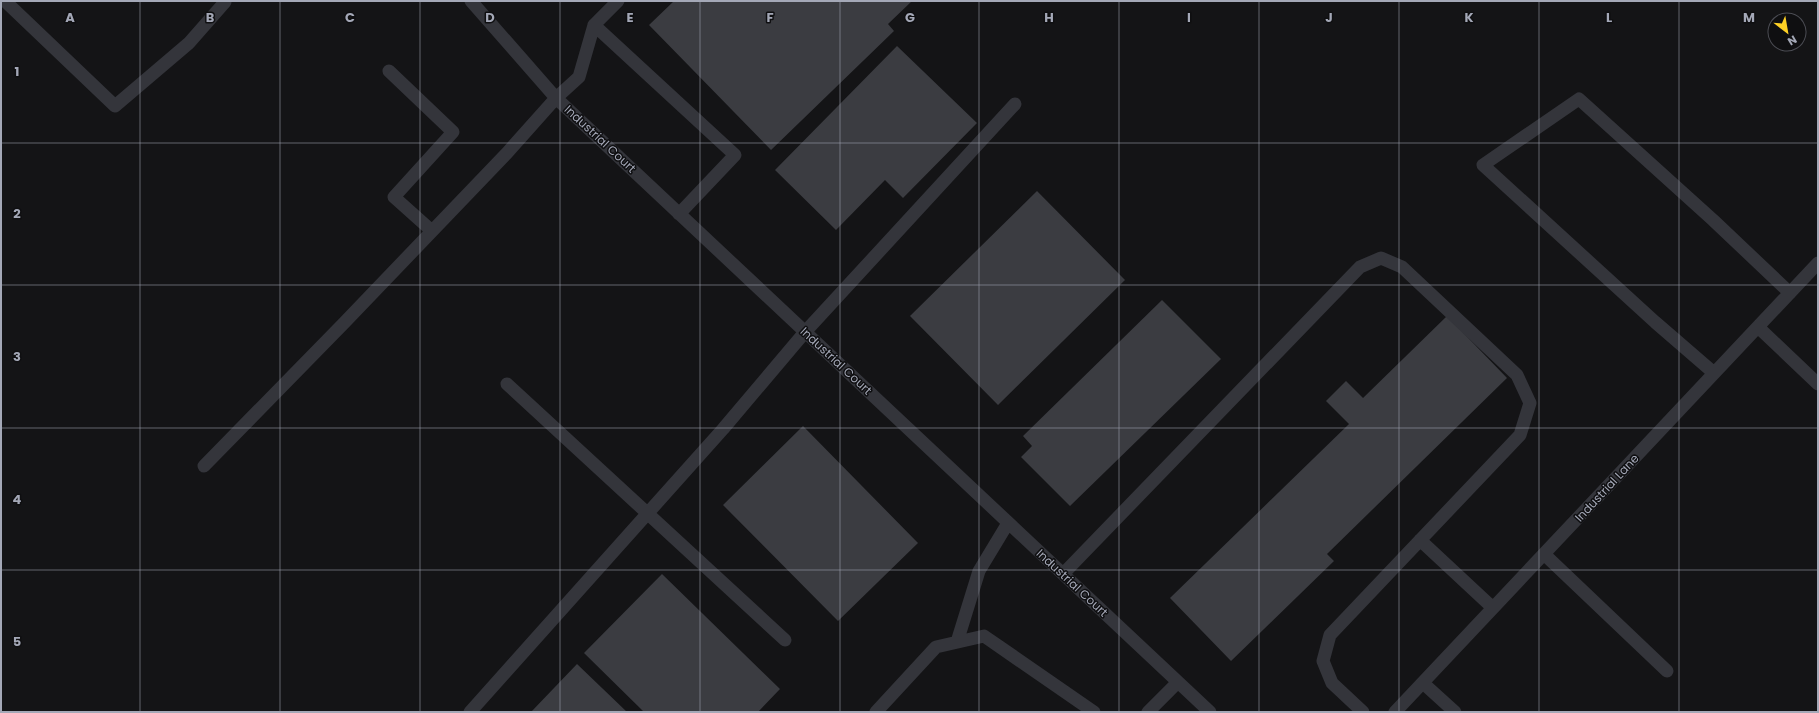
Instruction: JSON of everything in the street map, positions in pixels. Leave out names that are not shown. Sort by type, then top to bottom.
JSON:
[{"type":"lane","points":[[5,1],[115,106],[189,43],[226,1]]},
{"type":"lane","name":"Industrial Court","points":[[471,1],[556,98],[1210,712]]},
{"type":"lane","points":[[204,466],[507,153],[556,98],[578,77],[594,25],[618,1]]},
{"type":"lane","points":[[594,25],[735,155],[679,214]]},
{"type":"lane","points":[[389,71],[453,132],[394,197],[432,231]]},
{"type":"lane","points":[[1714,373],[1655,322],[1483,165],[1579,99],[1790,293]]},
{"type":"lane","points":[[470,712],[723,429],[805,332],[1015,104]]},
{"type":"lane","points":[[1063,574],[1360,267],[1381,258],[1402,267],[1517,375],[1530,403],[1520,435],[1330,635],[1322,661],[1332,683],[1363,712]]},
{"type":"lane","name":"Industrial Lane","points":[[1395,712],[1818,263]]},
{"type":"lane","points":[[1758,327],[1818,384]]},
{"type":"lane","points":[[507,384],[785,640]]},
{"type":"lane","points":[[957,642],[979,571],[1008,523]]},
{"type":"lane","points":[[1420,540],[1493,608]]},
{"type":"lane","points":[[1544,554],[1667,671]]},
{"type":"lane","points":[[876,712],[936,647],[984,636],[1094,712]]},
{"type":"lane","points":[[1148,712],[1178,682]]},
{"type":"lane","points":[[1423,683],[1455,712]]},
{"type":"building","points":[[674,1],[912,1],[888,24],[894,31],[771,150],[649,25]]},
{"type":"building","points":[[897,46],[977,123],[903,198],[885,180],[836,230],[775,170]]},
{"type":"building","points":[[1037,191],[1125,280],[998,405],[910,316]]},
{"type":"building","points":[[1162,300],[1221,359],[1070,506],[1021,457],[1032,446],[1023,436]]},
{"type":"building","points":[[1447,316],[1507,378],[1327,554],[1334,561],[1231,661],[1170,598],[1349,424],[1326,401],[1346,381],[1363,398]]},
{"type":"building","points":[[803,426],[918,543],[838,621],[723,505]]},
{"type":"building","points":[[662,574],[780,689],[758,712],[644,712],[584,653]]},
{"type":"building","points":[[577,664],[627,712],[531,712]]}]
